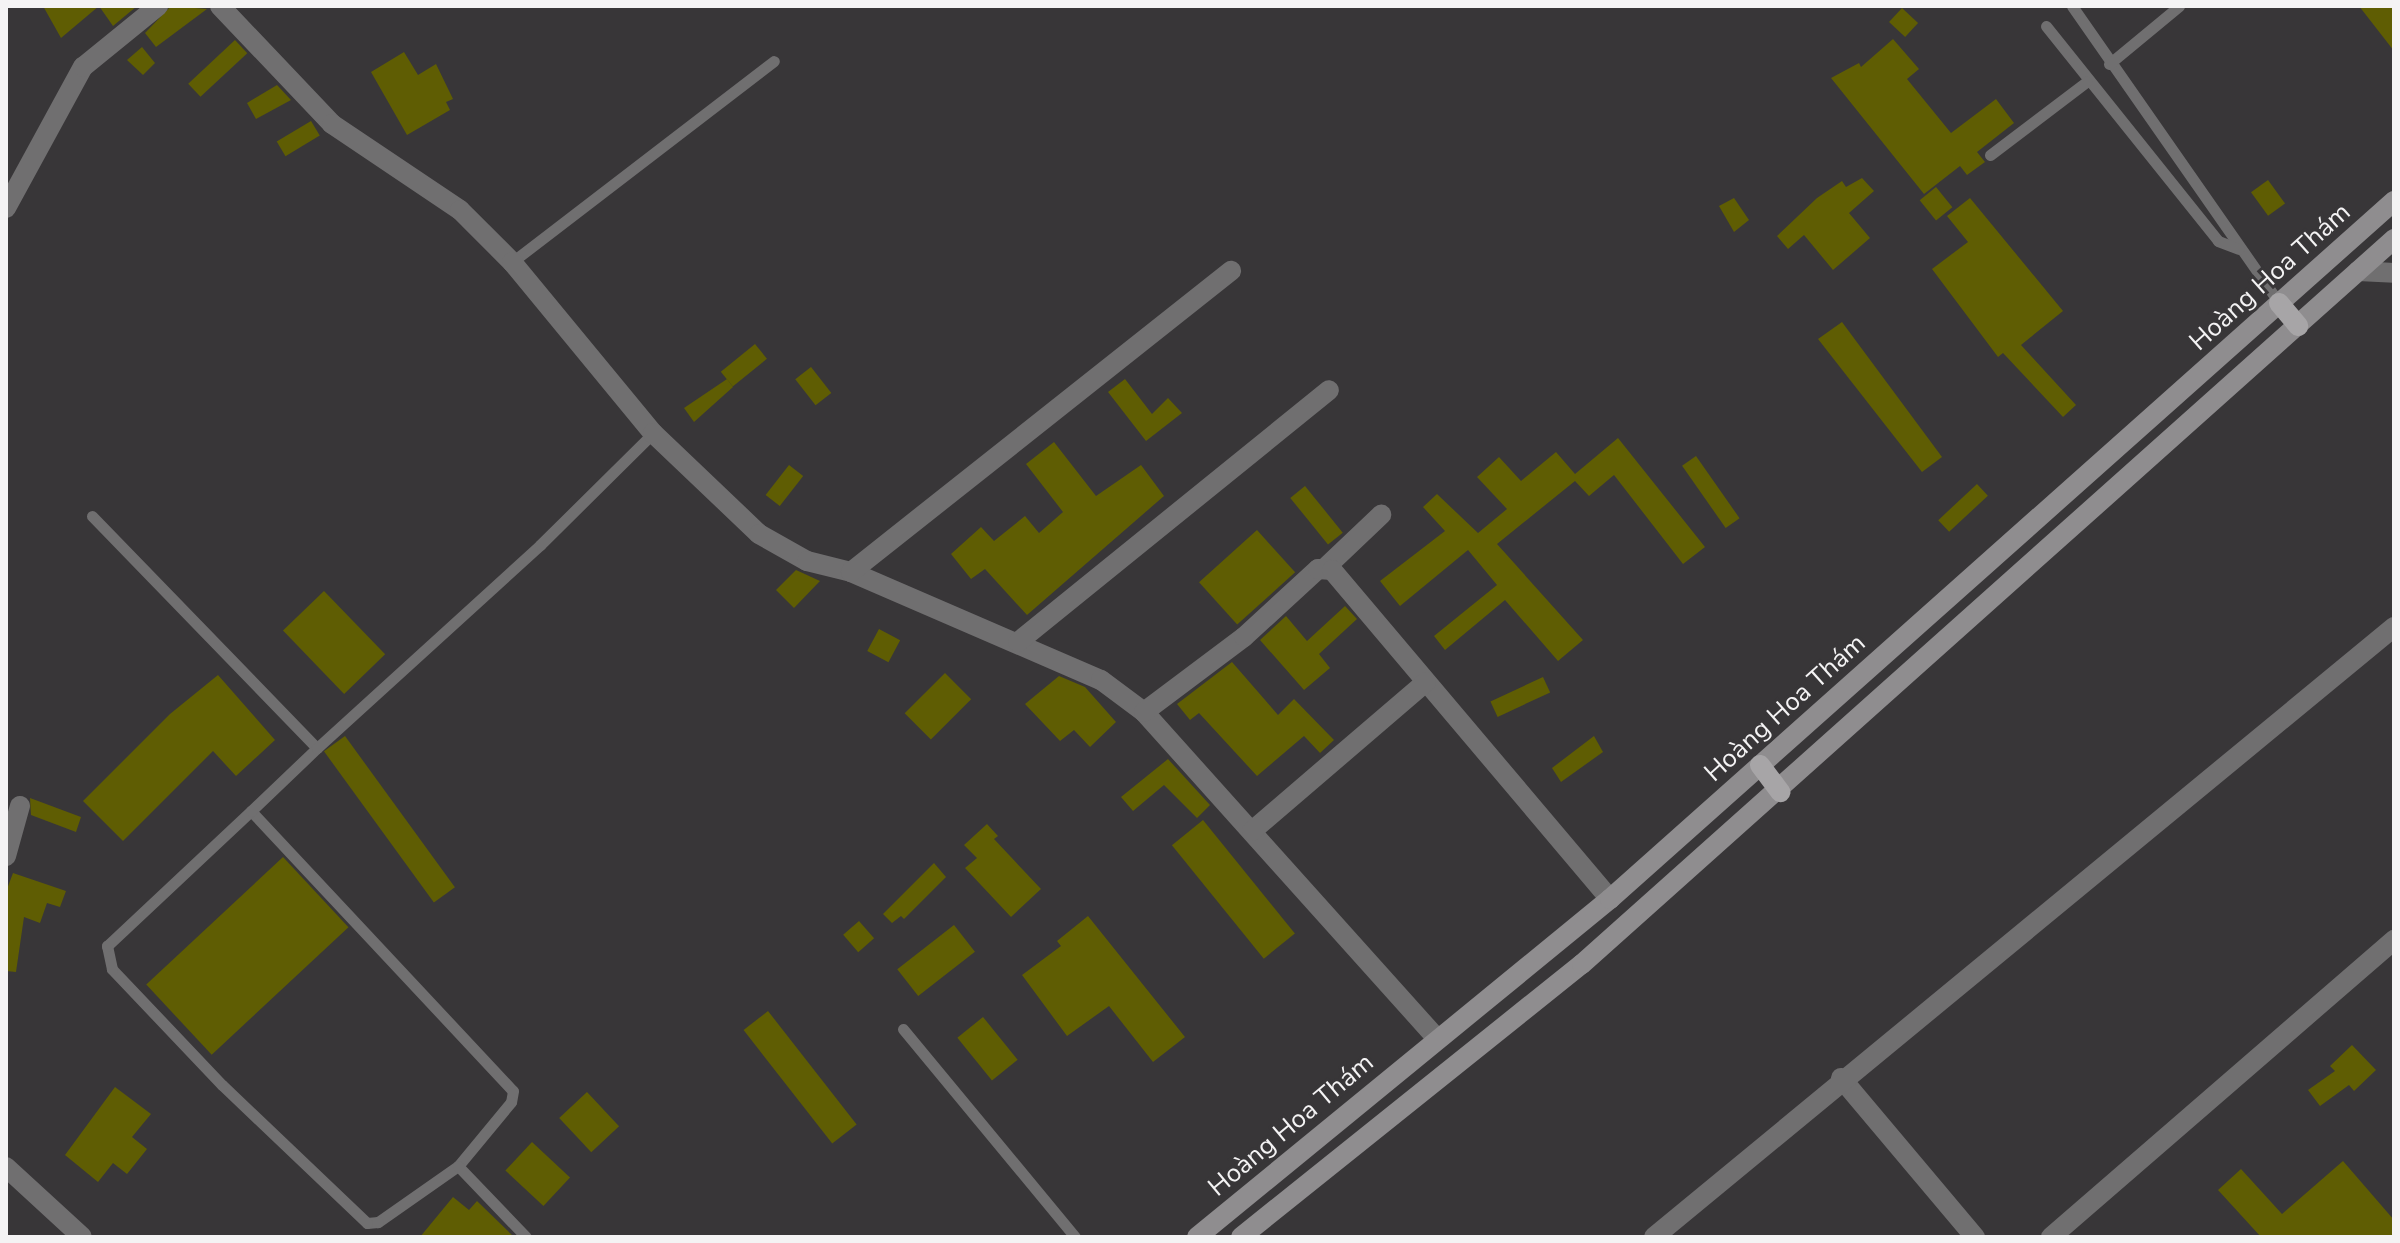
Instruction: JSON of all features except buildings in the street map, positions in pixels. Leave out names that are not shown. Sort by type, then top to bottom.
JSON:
[{"type":"main road","name":"Hoàng Hoa Thám","points":[[1197,1237],[1610,899],[2394,201]]},
{"type":"main road","name":"Hoàng Hoa Thám","points":[[1241,1237],[1582,964],[1780,792],[2394,239]]},
{"type":"main road","points":[[2279,303],[2298,326]]},
{"type":"main road","points":[[1760,765],[1780,792]]},
{"type":"street","points":[[6,208],[83,67],[158,6]]},
{"type":"street","points":[[220,6],[332,124],[460,210],[512,262],[653,433],[759,534],[807,561],[851,572],[1101,680],[1144,712],[1437,1039]]},
{"type":"street","points":[[851,572],[1231,271]]},
{"type":"street","points":[[2358,271],[2394,273]]},
{"type":"street","points":[[1018,642],[1329,390]]},
{"type":"street","points":[[1144,712],[1324,569],[1381,515]]},
{"type":"street","points":[[1324,569],[1345,580],[1426,682],[1610,899]]},
{"type":"street","points":[[1654,1237],[1841,1078],[2394,627]]},
{"type":"street","points":[[1252,831],[1426,682]]},
{"type":"street","points":[[6,856],[20,806]]},
{"type":"street","points":[[2051,1237],[2394,940]]},
{"type":"street","points":[[1841,1078],[1975,1237]]},
{"type":"street","points":[[6,1167],[82,1237]]},
{"type":"lane","points":[[2072,6],[2109,64],[2230,227],[2239,249],[2279,303]]},
{"type":"lane","points":[[2109,64],[2179,6]]},
{"type":"lane","points":[[2046,26],[2086,82],[2218,241],[2239,249]]},
{"type":"lane","points":[[512,262],[774,61]]},
{"type":"lane","points":[[1990,155],[2086,82]]},
{"type":"lane","points":[[251,811],[510,1084],[511,1102],[458,1166],[394,1216],[367,1223],[222,1085],[112,969],[107,946],[317,748],[540,545],[653,433]]},
{"type":"lane","points":[[92,516],[317,748]]},
{"type":"lane","points":[[903,1029],[1075,1237]]},
{"type":"lane","points":[[458,1166],[526,1237]]}]
